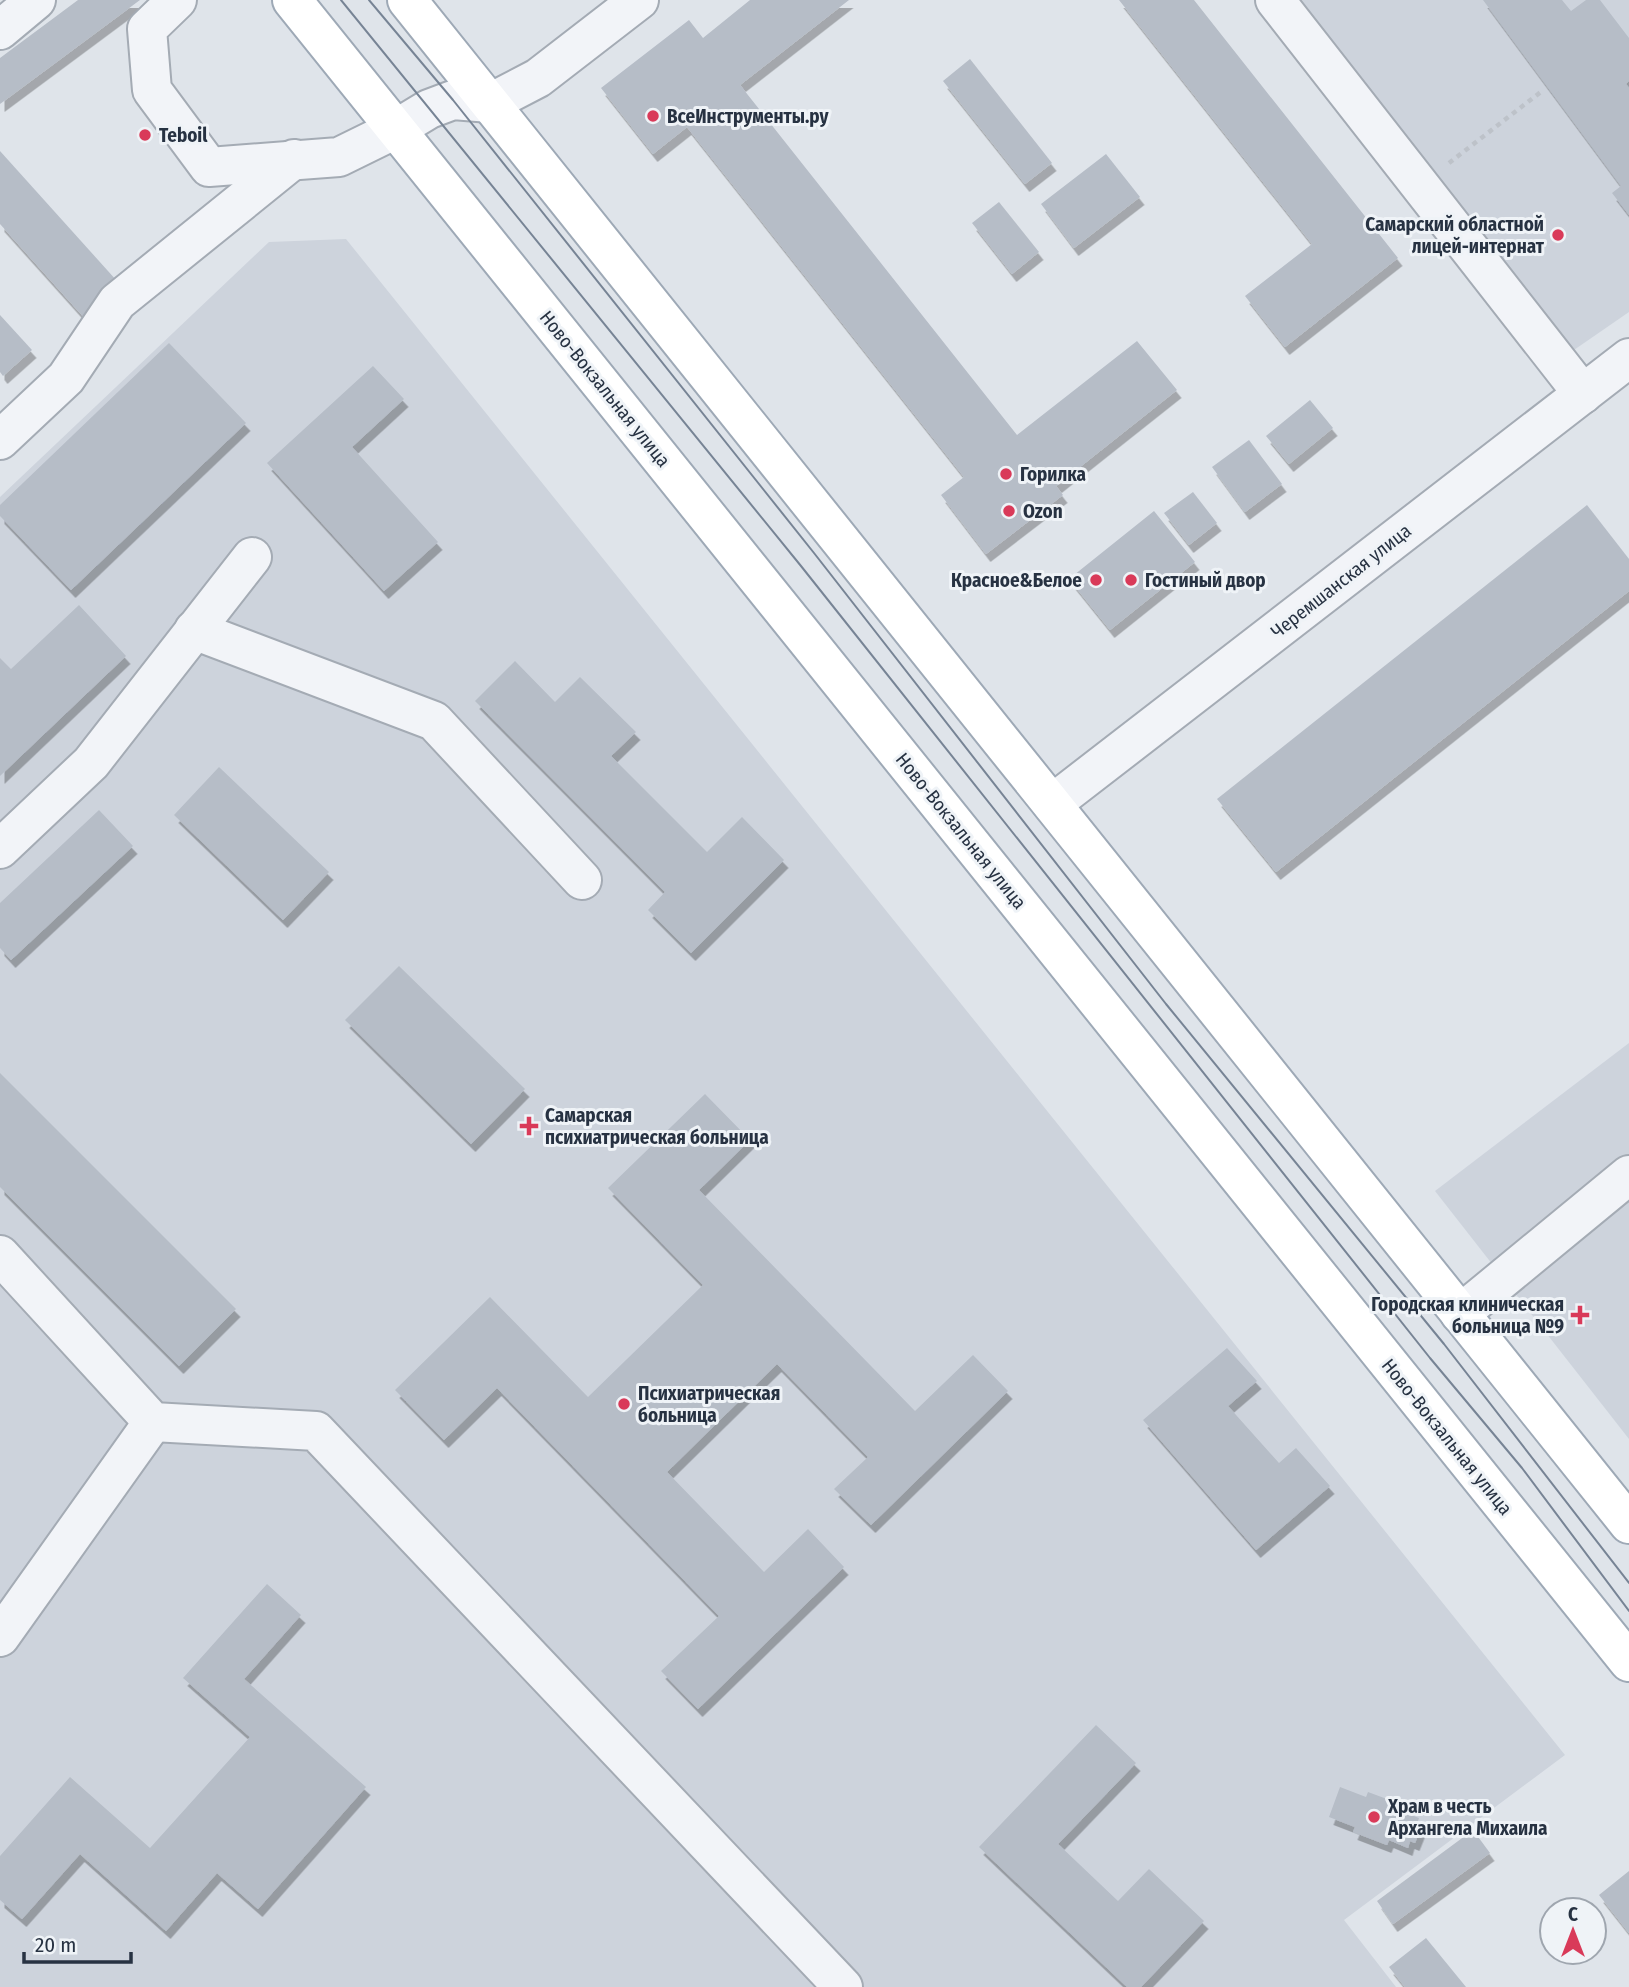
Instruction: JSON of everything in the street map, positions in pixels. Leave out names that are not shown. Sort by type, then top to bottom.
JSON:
[{"type":"main road","name":"Ново-Вокзальная улица","points":[[292,0],[1629,1662]]},
{"type":"main road","points":[[407,0],[1629,1524]]},
{"type":"street","points":[[0,30],[36,0]]},
{"type":"street","points":[[177,0],[147,29],[152,90],[209,167],[339,156],[396,129],[429,108],[453,100],[490,103],[538,78],[639,0]]},
{"type":"street","points":[[1275,0],[1583,394]]},
{"type":"street","points":[[0,440],[66,378],[117,302],[294,159]]},
{"type":"street","name":"Черемшанская улица","points":[[1052,804],[1629,358]]},
{"type":"street","points":[[0,849],[91,763],[252,557]]},
{"type":"street","points":[[194,630],[435,721],[582,880]]},
{"type":"street","points":[[1460,1314],[1629,1175]]},
{"type":"street","points":[[0,1255],[153,1422],[316,1431],[843,1987]]},
{"type":"street","points":[[0,1637],[153,1422]]},
{"type":"path","points":[[1448,163],[1542,91]]},
{"type":"shaded area","name":"Самарский областной лицей-интернат","points":[[1288,0],[1629,0],[1629,312],[1558,361]]},
{"type":"shaded area","name":"Самарская психиатрическая больница","points":[[346,239],[1565,1755],[1344,1920],[1396,1987],[0,1987],[0,497],[269,242]]},
{"type":"shaded area","name":"Городская клиническая больница №9","points":[[1629,1043],[1629,1439],[1435,1191]]},
{"type":"building","points":[[78,0],[140,0],[0,104],[0,58]]},
{"type":"building","points":[[750,0],[849,0],[740,85],[1017,435],[1137,341],[1177,390],[1056,486],[1063,495],[986,554],[941,495],[964,477],[687,127],[653,154],[601,88],[689,20],[703,38]]},
{"type":"building","points":[[1119,0],[1194,0],[1398,258],[1285,347],[1245,296],[1312,244]]},
{"type":"building","points":[[1483,0],[1562,0],[1571,11],[1586,0],[1600,0],[1629,38],[1629,81],[1626,84],[1629,88],[1629,215],[1612,193],[1621,186]]},
{"type":"building","points":[[970,59],[1052,163],[1025,184],[943,81]]},
{"type":"building","points":[[0,151],[126,291],[89,323],[0,224]]},
{"type":"building","points":[[1106,154],[1140,197],[1074,248],[1041,204]]},
{"type":"building","points":[[999,202],[1039,252],[1012,274],[972,223]]},
{"type":"building","points":[[0,315],[32,350],[3,376],[0,372]]},
{"type":"building","points":[[169,343],[246,423],[71,590],[0,516],[0,505]]},
{"type":"building","points":[[373,366],[404,399],[352,447],[438,542],[384,591],[267,463]]},
{"type":"building","points":[[1310,400],[1333,428],[1289,464],[1266,436]]},
{"type":"building","points":[[1249,440],[1282,484],[1245,512],[1212,467]]},
{"type":"building","points":[[1193,492],[1217,523],[1189,545],[1164,513]]},
{"type":"building","points":[[1587,505],[1629,559],[1629,591],[1276,872],[1217,799]]},
{"type":"building","points":[[1154,511],[1195,562],[1110,630],[1069,579]]},
{"type":"building","points":[[79,605],[126,656],[0,776],[0,658],[11,669]]},
{"type":"building","points":[[515,661],[555,702],[580,677],[636,732],[611,756],[707,852],[742,817],[784,860],[691,953],[648,910],[665,892],[475,701]]},
{"type":"building","points":[[219,767],[329,872],[283,920],[174,815]]},
{"type":"building","points":[[99,810],[133,846],[11,960],[0,948],[0,903]]},
{"type":"building","points":[[399,966],[525,1089],[471,1144],[345,1020]]},
{"type":"building","points":[[0,1073],[236,1309],[179,1366],[0,1187]]},
{"type":"building","name":"Психиатрическая больница","points":[[705,1094],[750,1140],[699,1190],[915,1411],[973,1355],[1008,1391],[871,1525],[834,1489],[868,1457],[777,1364],[667,1472],[764,1572],[808,1529],[844,1567],[698,1709],[661,1671],[719,1616],[497,1388],[444,1440],[395,1390],[490,1297],[588,1397],[703,1285],[608,1188]]},
{"type":"building","points":[[1227,1348],[1257,1381],[1228,1406],[1279,1463],[1296,1448],[1330,1486],[1256,1550],[1143,1420]]},
{"type":"building","points":[[267,1584],[301,1615],[244,1679],[366,1787],[258,1909],[217,1873],[166,1931],[80,1854],[22,1919],[0,1900],[0,1856],[70,1777],[150,1848],[250,1737],[183,1678]]},
{"type":"building","points":[[1096,1725],[1136,1763],[1058,1844],[1118,1901],[1149,1869],[1204,1921],[1141,1987],[1127,1987],[979,1847]]},
{"type":"building","name":"Храм в честь Архангела Михаила","points":[[1340,1787],[1366,1797],[1368,1792],[1403,1805],[1401,1811],[1419,1818],[1416,1827],[1421,1828],[1415,1843],[1410,1841],[1408,1848],[1389,1840],[1387,1845],[1353,1832],[1355,1827],[1329,1817]]},
{"type":"building","points":[[1473,1830],[1490,1853],[1393,1924],[1377,1901]]},
{"type":"building","points":[[1629,1871],[1629,1933],[1608,1906],[1608,1896],[1599,1895]]},
{"type":"building","points":[[1426,1938],[1466,1987],[1405,1987],[1389,1967]]},
{"type":"tram line","points":[[341,0],[801,566],[1430,1358],[1522,1468],[1629,1611]]},
{"type":"tram line","points":[[369,0],[453,100],[814,553],[1166,1004],[1444,1344],[1629,1583]]},
{"type":"place","name":"ВсеИнструменты.ру","points":[[653,116]]},
{"type":"place","name":"Teboil","points":[[145,135]]},
{"type":"place","name":"Самарский областной лицей-интернат","points":[[1558,235]]},
{"type":"place","name":"Горилка","points":[[1006,474]]},
{"type":"place","name":"Ozon","points":[[1009,511]]},
{"type":"place","name":"Красное&Белое","points":[[1096,580]]},
{"type":"place","name":"Гостиный двор","points":[[1131,580]]},
{"type":"place","name":"Самарская психиатрическая больница","points":[[529,1126]]},
{"type":"place","name":"Городская клиническая больница №9","points":[[1580,1315]]},
{"type":"place","name":"Психиатрическая больница","points":[[624,1404]]},
{"type":"place","name":"Храм в честь Архангела Михаила","points":[[1374,1817]]}]
